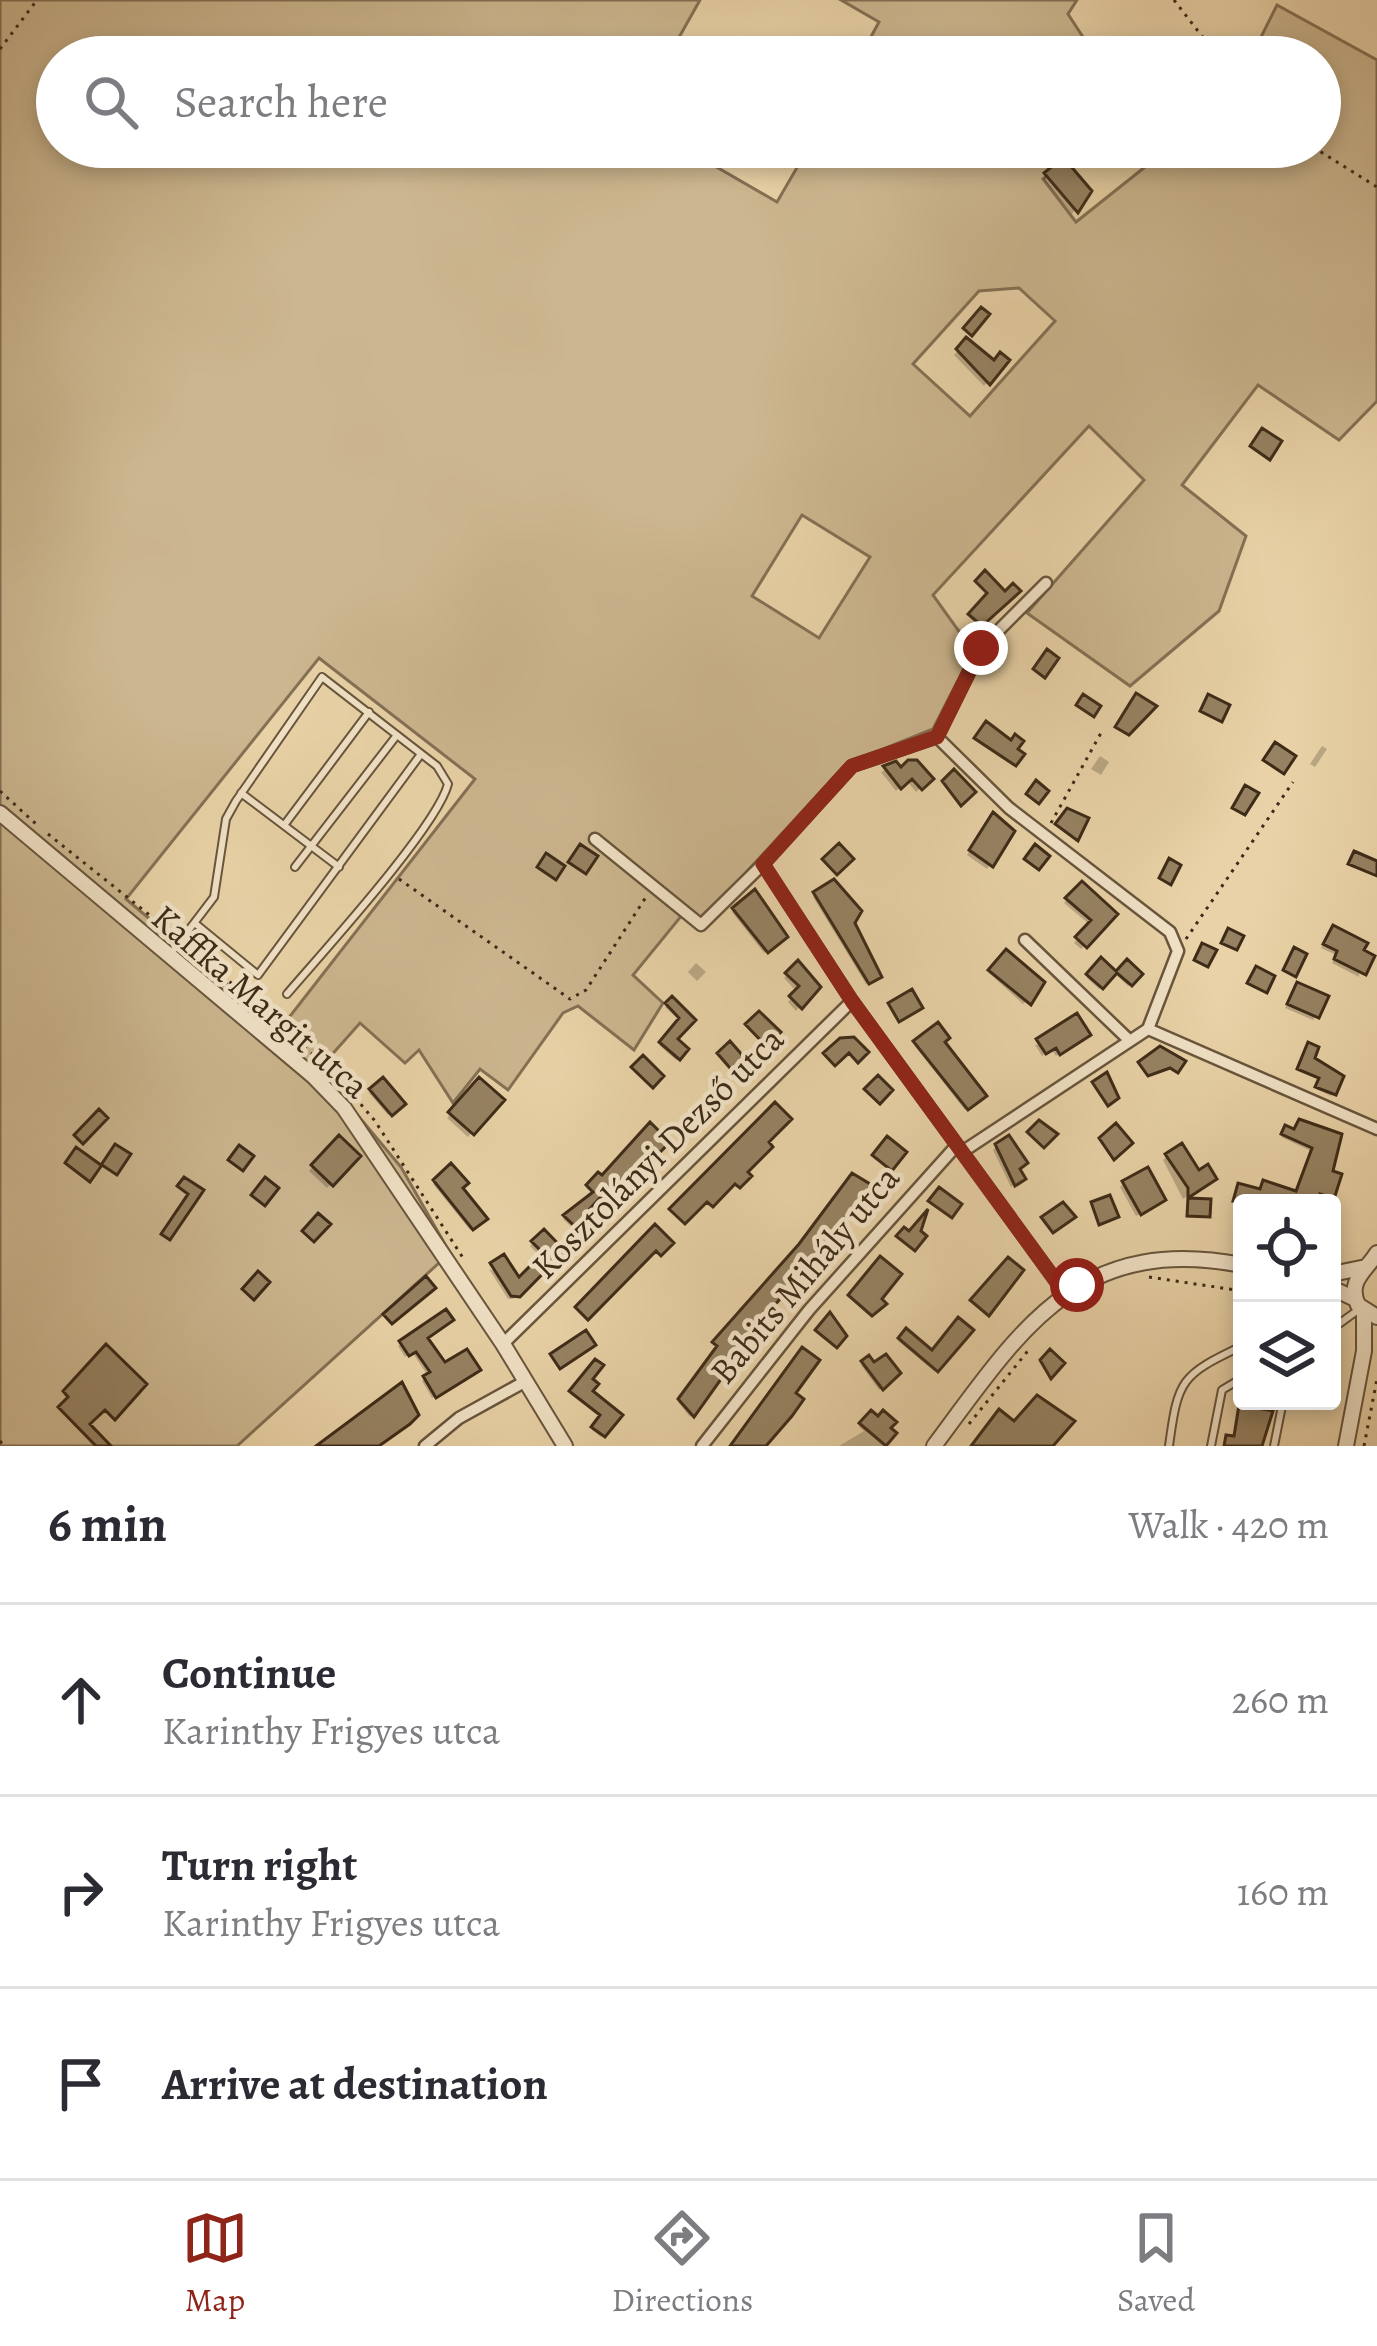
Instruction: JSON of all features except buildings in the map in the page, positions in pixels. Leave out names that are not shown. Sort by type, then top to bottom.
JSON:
[{"type":"street","points":[[595,839],[701,926],[852,766],[937,737],[981,648],[1046,584]]},
{"type":"street","points":[[937,737],[1009,808],[1160,922],[1178,951],[1148,1029],[1377,1129]]},
{"type":"street","name":"Kaffka Margit utca","points":[[0,813],[344,1108],[503,1344],[565,1446]]},
{"type":"street","points":[[763,864],[852,1001],[1064,1292]]},
{"type":"street","points":[[1025,940],[1129,1040]]},
{"type":"street","name":"Kosztolányi Dezső utca","points":[[503,1344],[852,1001]]},
{"type":"street","name":"Babits Mihály utca","points":[[702,1446],[809,1310],[959,1149],[1148,1029]]},
{"type":"street","points":[[1355,1408],[1367,1326],[1354,1282],[1372,1266],[1377,1253]]},
{"type":"street","points":[[934,1446],[1011,1343],[1064,1292],[1100,1272],[1153,1258],[1233,1264]]},
{"type":"street","points":[[1341,1272],[1372,1266]]},
{"type":"street","points":[[1346,1446],[1377,1341]]},
{"type":"street","points":[[424,1446],[459,1418],[526,1381]]},
{"type":"lane","points":[[168,957],[214,897],[226,819],[322,676],[443,772],[446,790],[388,872],[287,994]]},
{"type":"lane","points":[[285,824],[368,712]]},
{"type":"lane","points":[[295,867],[397,735]]},
{"type":"lane","points":[[197,925],[258,975],[421,754]]},
{"type":"lane","points":[[242,793],[340,867]]},
{"type":"lane","points":[[1169,1446],[1175,1397],[1185,1377],[1233,1351]]},
{"type":"lane","points":[[1211,1446],[1222,1390],[1233,1383]]},
{"type":"lane","points":[[1274,1446],[1281,1410]]},
{"type":"path","points":[[0,49],[38,0]]},
{"type":"path","points":[[1174,0],[1202,36]]},
{"type":"path","points":[[1341,164],[1377,187]]},
{"type":"path","points":[[1045,835],[1101,734]]},
{"type":"path","points":[[1178,951],[1293,782]]},
{"type":"path","points":[[388,872],[570,999],[586,990],[647,895]]},
{"type":"path","points":[[1136,1279],[1233,1290]]},
{"type":"path","points":[[959,1436],[1039,1337]]},
{"type":"path","points":[[1364,1446],[1377,1379]]},
{"type":"shaded area","points":[[0,0],[700,0],[680,36],[36,36],[36,168],[718,168],[777,202],[797,168],[1056,168],[1043,179],[1076,222],[1144,168],[1341,168],[1341,40],[1377,60],[1377,401],[1339,440],[1258,385],[1182,485],[1246,536],[1219,611],[1130,686],[1027,613],[1144,480],[1089,426],[933,595],[973,651],[933,729],[846,764],[704,918],[682,915],[633,975],[663,1003],[634,1050],[578,1006],[563,1013],[508,1090],[480,1069],[453,1103],[419,1050],[405,1063],[360,1023],[319,1069],[401,1167],[450,1253],[237,1446],[0,1446]],"holes":[[[1019,288],[1055,321],[970,416],[913,364],[979,291]],[[802,515],[870,557],[819,638],[752,596]],[[319,658],[475,779],[280,1029],[126,899]]]},
{"type":"shaded area","points":[[841,0],[1077,0],[1068,14],[1082,36],[871,36],[879,22]]},
{"type":"shaded area","points":[[1277,5],[1333,36],[1262,36]]},
{"type":"route","points":[[981,648],[937,737],[852,766],[809,807],[763,864],[852,1001],[1064,1292],[1077,1285]]}]
